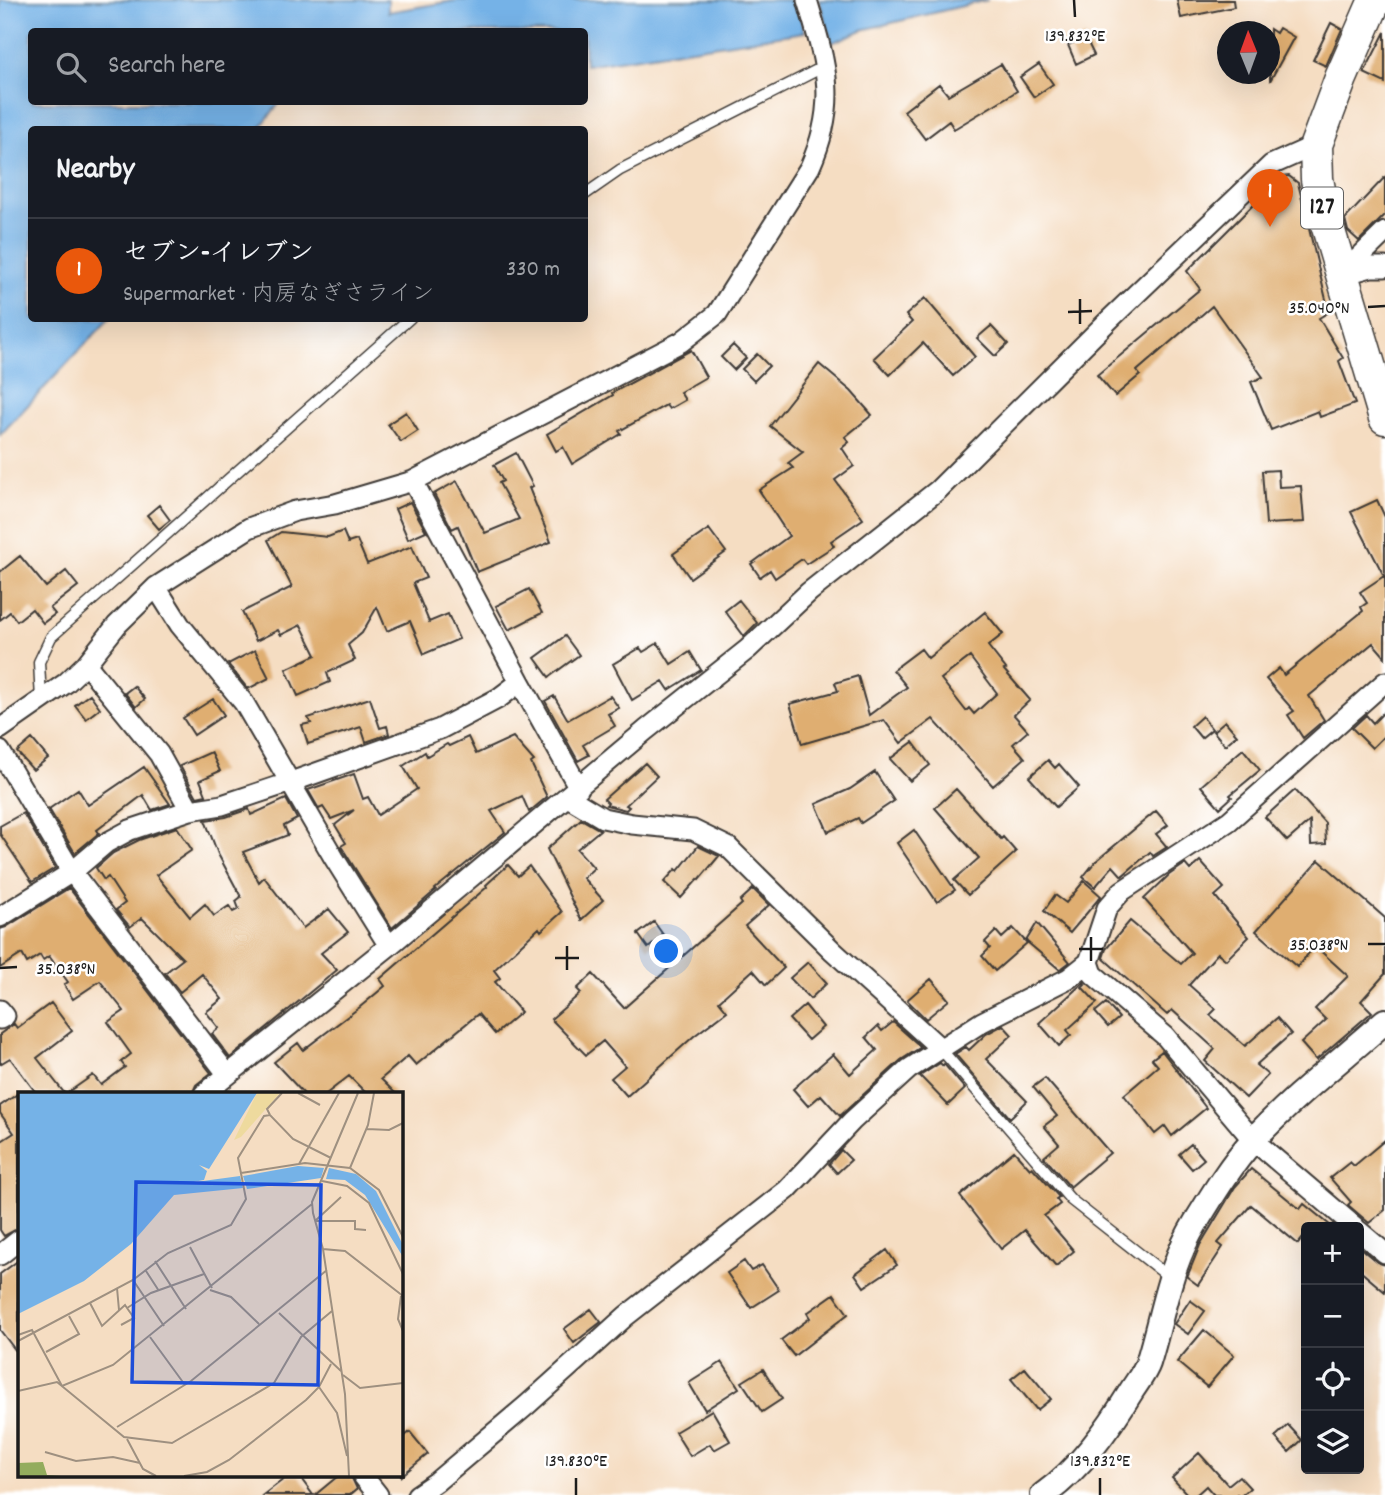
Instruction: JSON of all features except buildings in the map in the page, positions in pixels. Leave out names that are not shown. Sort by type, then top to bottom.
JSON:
[{"type":"highway","name":"127","points":[[1375,0],[1316,145],[1317,179],[1323,211],[1385,418]]},
{"type":"street","points":[[0,729],[66,683],[86,664],[117,625],[156,587],[249,528],[295,511],[335,504],[412,481],[681,342],[717,314],[814,158],[822,140],[827,114],[824,61],[807,0]]},
{"type":"street","points":[[207,1092],[389,946],[748,649],[809,592],[938,490],[1109,320],[1271,165],[1316,145]]},
{"type":"street","points":[[1341,275],[1385,232]]},
{"type":"street","points":[[1341,275],[1371,267],[1385,267]]},
{"type":"street","points":[[412,481],[520,682],[574,792],[603,818],[692,831],[729,847],[833,951],[940,1048]]},
{"type":"street","points":[[156,587],[180,625],[244,703],[389,946]]},
{"type":"street","points":[[86,664],[159,754],[190,810]]},
{"type":"street","points":[[0,917],[72,872],[106,843],[130,830],[190,810],[222,805],[440,729],[499,698],[520,682]]},
{"type":"street","points":[[417,1495],[527,1405],[626,1316],[787,1190],[852,1121],[909,1069],[982,1022],[1069,978],[1089,962],[1107,908],[1122,891],[1229,821],[1385,682]]},
{"type":"street","points":[[0,751],[72,872],[228,1075]]},
{"type":"street","points":[[1089,962],[1093,974],[1165,1036],[1253,1140],[1349,1222]]},
{"type":"street","points":[[0,1010],[5,1016],[0,1018]]},
{"type":"street","points":[[1043,1495],[1060,1483],[1091,1448],[1117,1415],[1147,1365],[1171,1279],[1194,1224],[1253,1140],[1385,1021]]},
{"type":"street","points":[[1364,1235],[1385,1253]]},
{"type":"street","points":[[0,1254],[18,1241]]},
{"type":"street","points":[[364,1478],[377,1495]]},
{"type":"lane","points":[[588,192],[620,170],[824,61]]},
{"type":"lane","points":[[41,701],[39,662],[51,637],[405,322]]},
{"type":"lane","points":[[940,1048],[1071,1200],[1171,1279]]},
{"type":"water","points":[[0,0],[388,0],[388,12],[459,0],[795,0],[805,32],[588,65],[588,28],[28,28],[28,105],[278,105],[261,126],[28,126],[28,322],[106,322],[0,435]]},
{"type":"water","points":[[819,0],[988,0],[862,30],[832,43]]},
{"type":"place","name":"セブン-イレブン","points":[[1270,227]]}]
